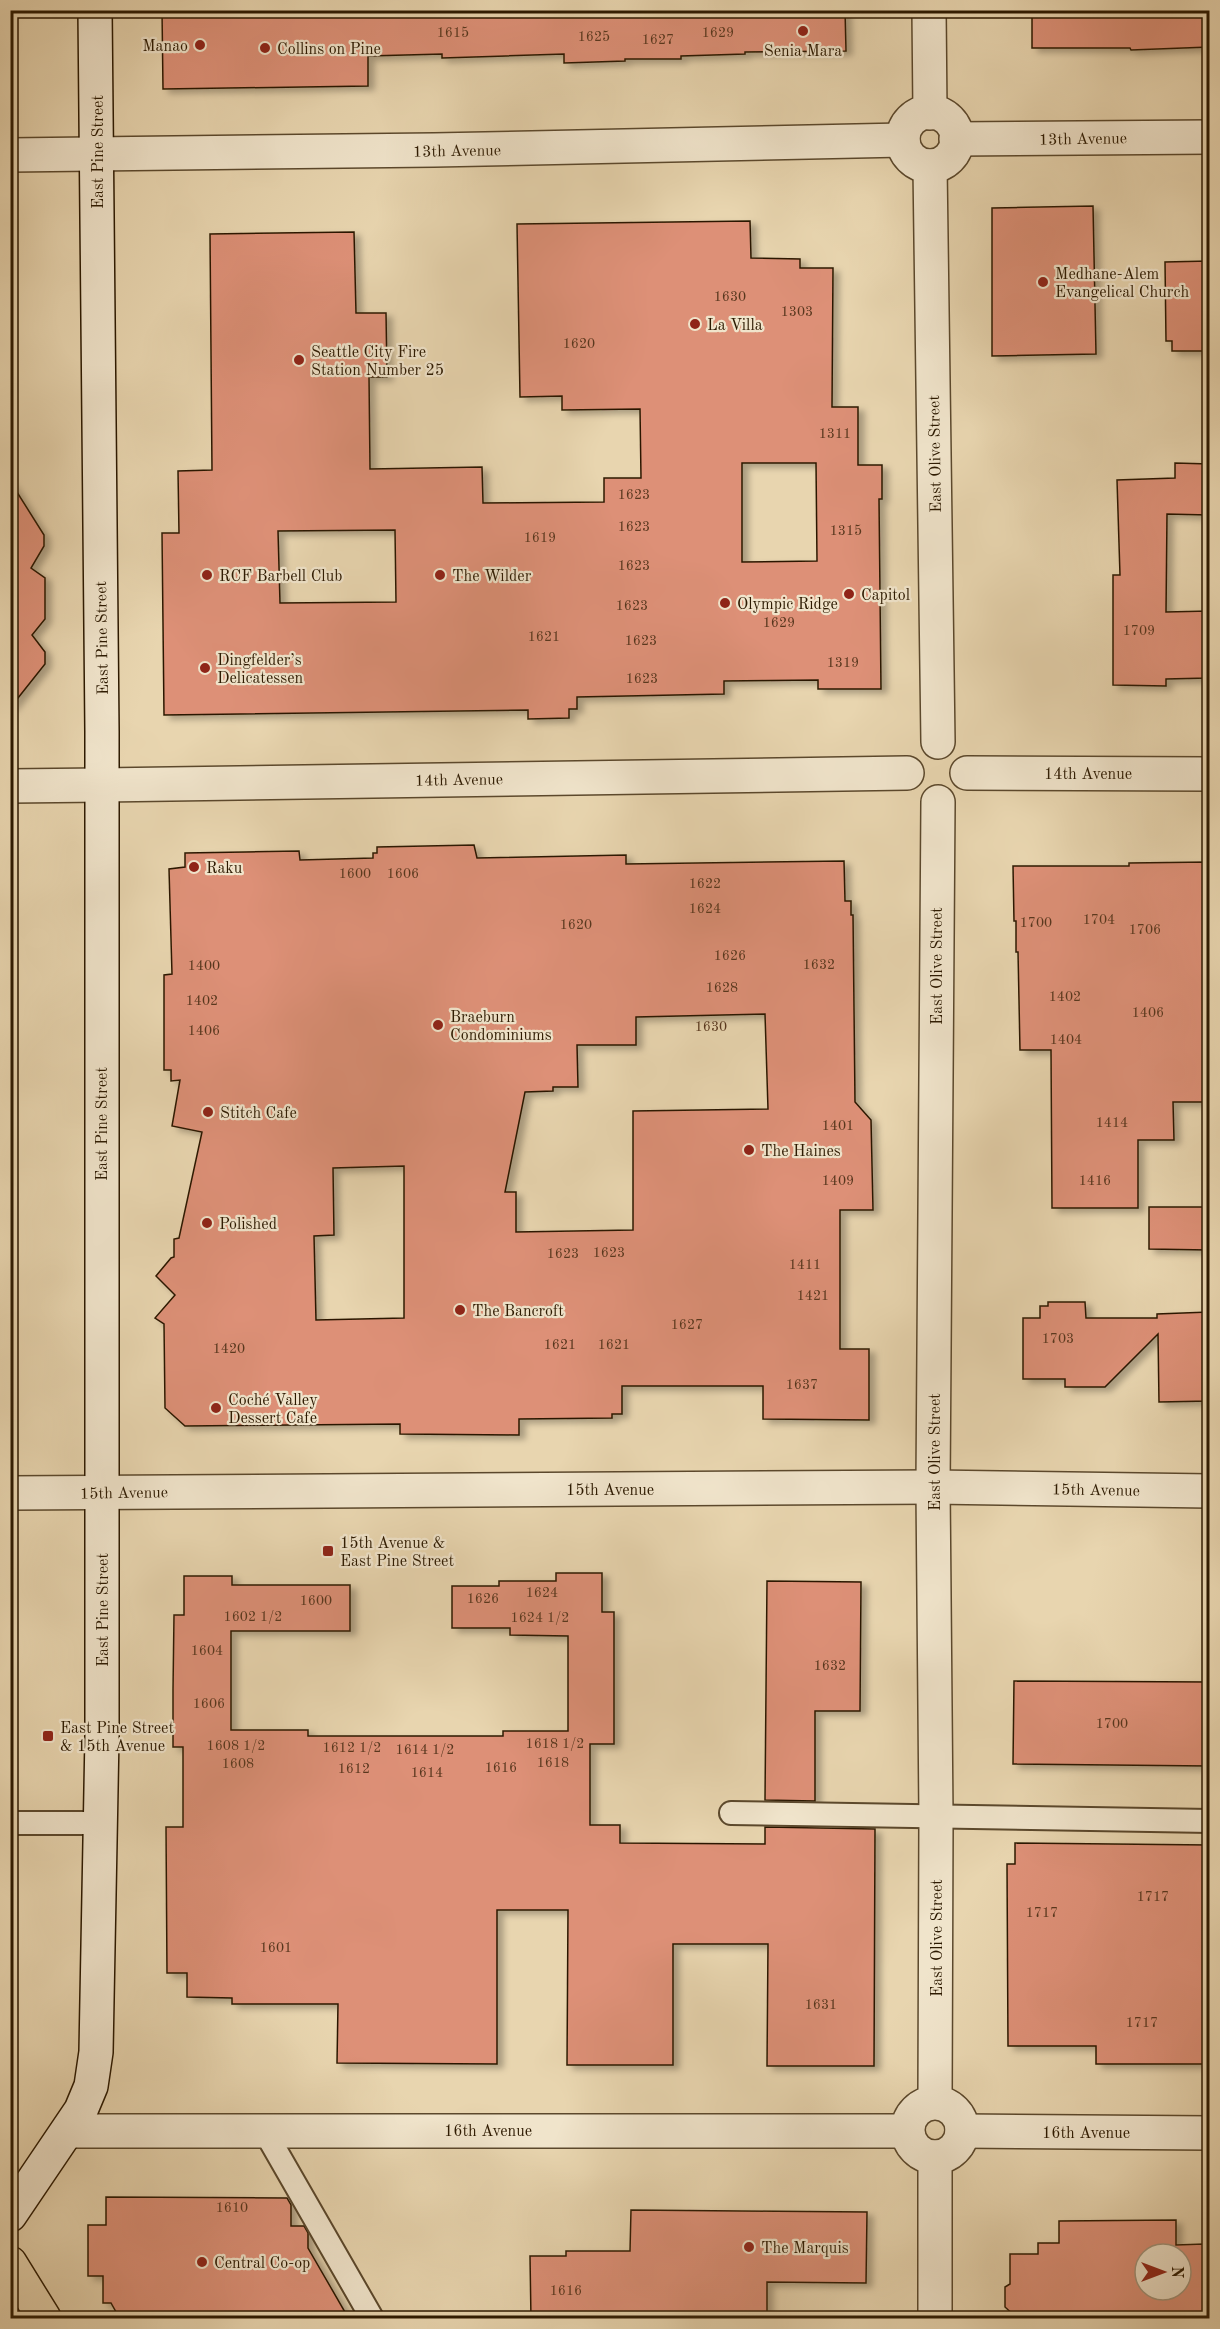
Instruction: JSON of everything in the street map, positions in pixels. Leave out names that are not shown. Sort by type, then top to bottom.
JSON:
[{"type":"main road","points":[[10,2263],[44,2319]]},
{"type":"street","name":"East Pine Street","points":[[10,2214],[69,2131],[81,2110],[91,2086],[96,2052],[101,1823],[102,785],[95,10]]},
{"type":"street","points":[[929,10],[930,113]]},
{"type":"street","points":[[930,113],[942,115],[949,121],[954,128],[956,139],[953,152],[948,159],[941,164],[930,166],[916,162],[910,157],[903,140],[908,123],[915,116],[930,113]]},
{"type":"street","name":"13th Avenue","points":[[956,139],[1209,137]]},
{"type":"street","name":"13th Avenue","points":[[10,155],[446,150],[903,140]]},
{"type":"street","name":"East Olive Street","points":[[930,166],[938,742]]},
{"type":"street","points":[[938,742],[956,749],[967,765],[967,773],[959,793],[952,799],[938,802],[923,799],[915,793],[907,773],[912,756],[919,748],[938,742]]},
{"type":"street","name":"14th Avenue","points":[[10,786],[907,773]]},
{"type":"street","name":"14th Avenue","points":[[967,773],[1209,774]]},
{"type":"street","name":"East Olive Street","points":[[935,2103],[936,1817],[933,1487],[938,802]]},
{"type":"street","name":"15th Avenue","points":[[10,1493],[933,1487],[1209,1491]]},
{"type":"street","points":[[935,2103],[948,2106],[955,2111],[962,2131],[957,2146],[950,2153],[935,2157],[923,2155],[916,2150],[910,2143],[907,2131],[910,2117],[915,2110],[923,2105],[935,2103]]},
{"type":"street","name":"16th Avenue","points":[[69,2131],[907,2131]]},
{"type":"street","name":"16th Avenue","points":[[962,2131],[1209,2133]]},
{"type":"street","points":[[935,2157],[935,2319]]},
{"type":"lane","points":[[731,1813],[1209,1821]]},
{"type":"lane","points":[[10,1823],[101,1823]]},
{"type":"lane","points":[[264,2130],[372,2319]]},
{"type":"building","points":[[162,10],[845,10],[846,51],[745,52],[745,54],[681,56],[681,59],[625,59],[625,61],[564,63],[564,54],[442,58],[442,54],[368,56],[368,86],[163,89]]},
{"type":"building","points":[[1032,10],[1209,10],[1209,47],[1131,50],[1130,48],[1032,48]]},
{"type":"building","name":"Medhane-Alem Evangelical Church","points":[[1093,206],[1096,354],[992,356],[992,208]]},
{"type":"building","points":[[750,221],[751,258],[800,259],[800,268],[833,268],[832,407],[858,407],[858,465],[882,465],[882,499],[879,499],[881,689],[818,689],[818,680],[724,681],[724,694],[577,697],[577,709],[569,709],[569,718],[528,719],[528,710],[164,715],[162,533],[179,533],[178,471],[212,470],[210,234],[354,232],[356,313],[386,313],[387,377],[369,377],[370,469],[482,467],[483,503],[604,502],[604,478],[641,478],[640,409],[562,410],[562,396],[520,397],[517,224]],"holes":[[[742,463],[816,463],[817,561],[742,562]],[[395,530],[396,602],[280,603],[278,531]]]},
{"type":"building","points":[[1209,261],[1209,351],[1172,351],[1172,341],[1166,341],[1165,262]]},
{"type":"building","points":[[1175,463],[1209,464],[1209,515],[1167,514],[1166,612],[1209,611],[1208,678],[1166,679],[1166,686],[1113,685],[1113,575],[1120,575],[1117,480],[1175,478]]},
{"type":"building","points":[[10,481],[44,535],[44,546],[31,568],[45,578],[45,619],[32,635],[45,652],[45,664],[10,708]]},
{"type":"building","points":[[474,845],[477,858],[626,855],[626,864],[844,861],[845,901],[851,901],[851,915],[853,915],[855,1102],[871,1120],[873,1210],[840,1210],[840,1349],[869,1349],[869,1420],[763,1419],[763,1386],[622,1386],[622,1414],[612,1414],[612,1418],[519,1419],[519,1435],[400,1434],[400,1424],[185,1426],[165,1408],[164,1324],[155,1318],[175,1295],[156,1276],[174,1257],[174,1239],[179,1238],[202,1132],[172,1126],[180,1080],[171,1081],[171,1070],[164,1070],[164,975],[172,974],[169,869],[185,867],[185,853],[299,851],[300,860],[373,858],[373,853],[377,853],[377,847]],"holes":[[[765,1014],[768,1109],[633,1111],[633,1230],[516,1232],[516,1192],[505,1192],[525,1092],[553,1091],[553,1087],[578,1087],[577,1045],[636,1045],[636,1017]],[[404,1166],[404,1318],[316,1320],[314,1236],[334,1235],[333,1168]]]},
{"type":"building","points":[[1209,862],[1209,1102],[1173,1102],[1174,1140],[1138,1140],[1138,1208],[1052,1208],[1051,1050],[1020,1050],[1013,866],[1129,866],[1129,863]]},
{"type":"building","points":[[1149,1207],[1209,1207],[1209,1250],[1149,1249]]},
{"type":"building","points":[[1048,1302],[1085,1302],[1086,1318],[1157,1318],[1157,1314],[1209,1312],[1209,1401],[1159,1402],[1158,1334],[1105,1387],[1065,1387],[1065,1379],[1023,1379],[1023,1318],[1040,1318],[1040,1306],[1048,1306]]},
{"type":"building","points":[[556,1573],[602,1573],[602,1612],[614,1612],[614,1744],[590,1744],[590,1825],[620,1825],[620,1843],[765,1844],[765,1827],[875,1829],[874,2066],[767,2066],[768,1944],[673,1944],[673,2065],[567,2065],[568,1910],[497,1910],[497,2064],[337,2063],[338,2004],[232,2004],[232,1998],[187,1997],[187,1973],[167,1973],[166,1827],[183,1827],[183,1747],[173,1747],[173,1690],[174,1615],[184,1615],[184,1576],[232,1576],[232,1585],[350,1585],[350,1631],[231,1631],[231,1730],[308,1730],[308,1736],[503,1736],[503,1731],[568,1731],[568,1636],[510,1635],[510,1628],[452,1628],[452,1586],[499,1586],[499,1581],[556,1581]]},
{"type":"building","points":[[767,1581],[861,1582],[860,1711],[815,1711],[815,1801],[765,1800]]},
{"type":"building","points":[[1014,1681],[1209,1682],[1209,1766],[1013,1764]]},
{"type":"building","points":[[1015,1843],[1209,1845],[1209,2064],[1096,2064],[1096,2046],[1008,2046],[1007,1864],[1015,1864]]},
{"type":"building","name":"Central Co-op","points":[[106,2197],[287,2198],[291,2205],[291,2226],[304,2226],[308,2233],[308,2248],[349,2319],[120,2319],[111,2303],[103,2303],[103,2276],[88,2276],[88,2225],[106,2225]]},
{"type":"building","name":"The Marquis","points":[[631,2210],[867,2212],[866,2283],[767,2282],[767,2319],[531,2319],[530,2256],[566,2256],[566,2251],[630,2251]]},
{"type":"building","points":[[1176,2220],[1176,2242],[1133,2242],[1133,2302],[1193,2302],[1193,2244],[1204,2244],[1204,2254],[1209,2254],[1209,2319],[1018,2319],[1005,2307],[1005,2287],[1010,2284],[1010,2254],[1038,2254],[1038,2243],[1059,2243],[1059,2221]]},
{"type":"place","name":"Senia Mara","points":[[803,31]]},
{"type":"place","name":"Manao","points":[[200,45]]},
{"type":"place","name":"Collins on Pine","points":[[265,48]]},
{"type":"place","name":"Medhane-Alem Evangelical Church","points":[[1043,282]]},
{"type":"place","name":"La Villa","points":[[695,324]]},
{"type":"place","name":"Seattle City Fire Station Number 25","points":[[299,360]]},
{"type":"place","name":"RCF Barbell Club","points":[[207,575]]},
{"type":"place","name":"The Wilder","points":[[440,575]]},
{"type":"place","name":"Capitol","points":[[849,594]]},
{"type":"place","name":"Olympic Ridge","points":[[725,603]]},
{"type":"place","name":"Dingfelder’s Delicatessen","points":[[205,668]]},
{"type":"place","name":"Raku","points":[[194,867]]},
{"type":"place","name":"Braeburn Condominiums","points":[[438,1025]]},
{"type":"place","name":"Stitch Cafe","points":[[208,1112]]},
{"type":"place","name":"The Haines","points":[[749,1150]]},
{"type":"place","name":"Polished","points":[[207,1223]]},
{"type":"place","name":"The Bancroft","points":[[460,1310]]},
{"type":"place","name":"Coché Valley Dessert Cafe","points":[[216,1408]]},
{"type":"place","name":"15th Avenue & East Pine Street","points":[[328,1551]]},
{"type":"place","name":"East Pine Street & 15th Avenue","points":[[48,1736]]},
{"type":"place","name":"The Marquis","points":[[749,2247]]},
{"type":"place","name":"Central Co-op","points":[[202,2262]]}]
